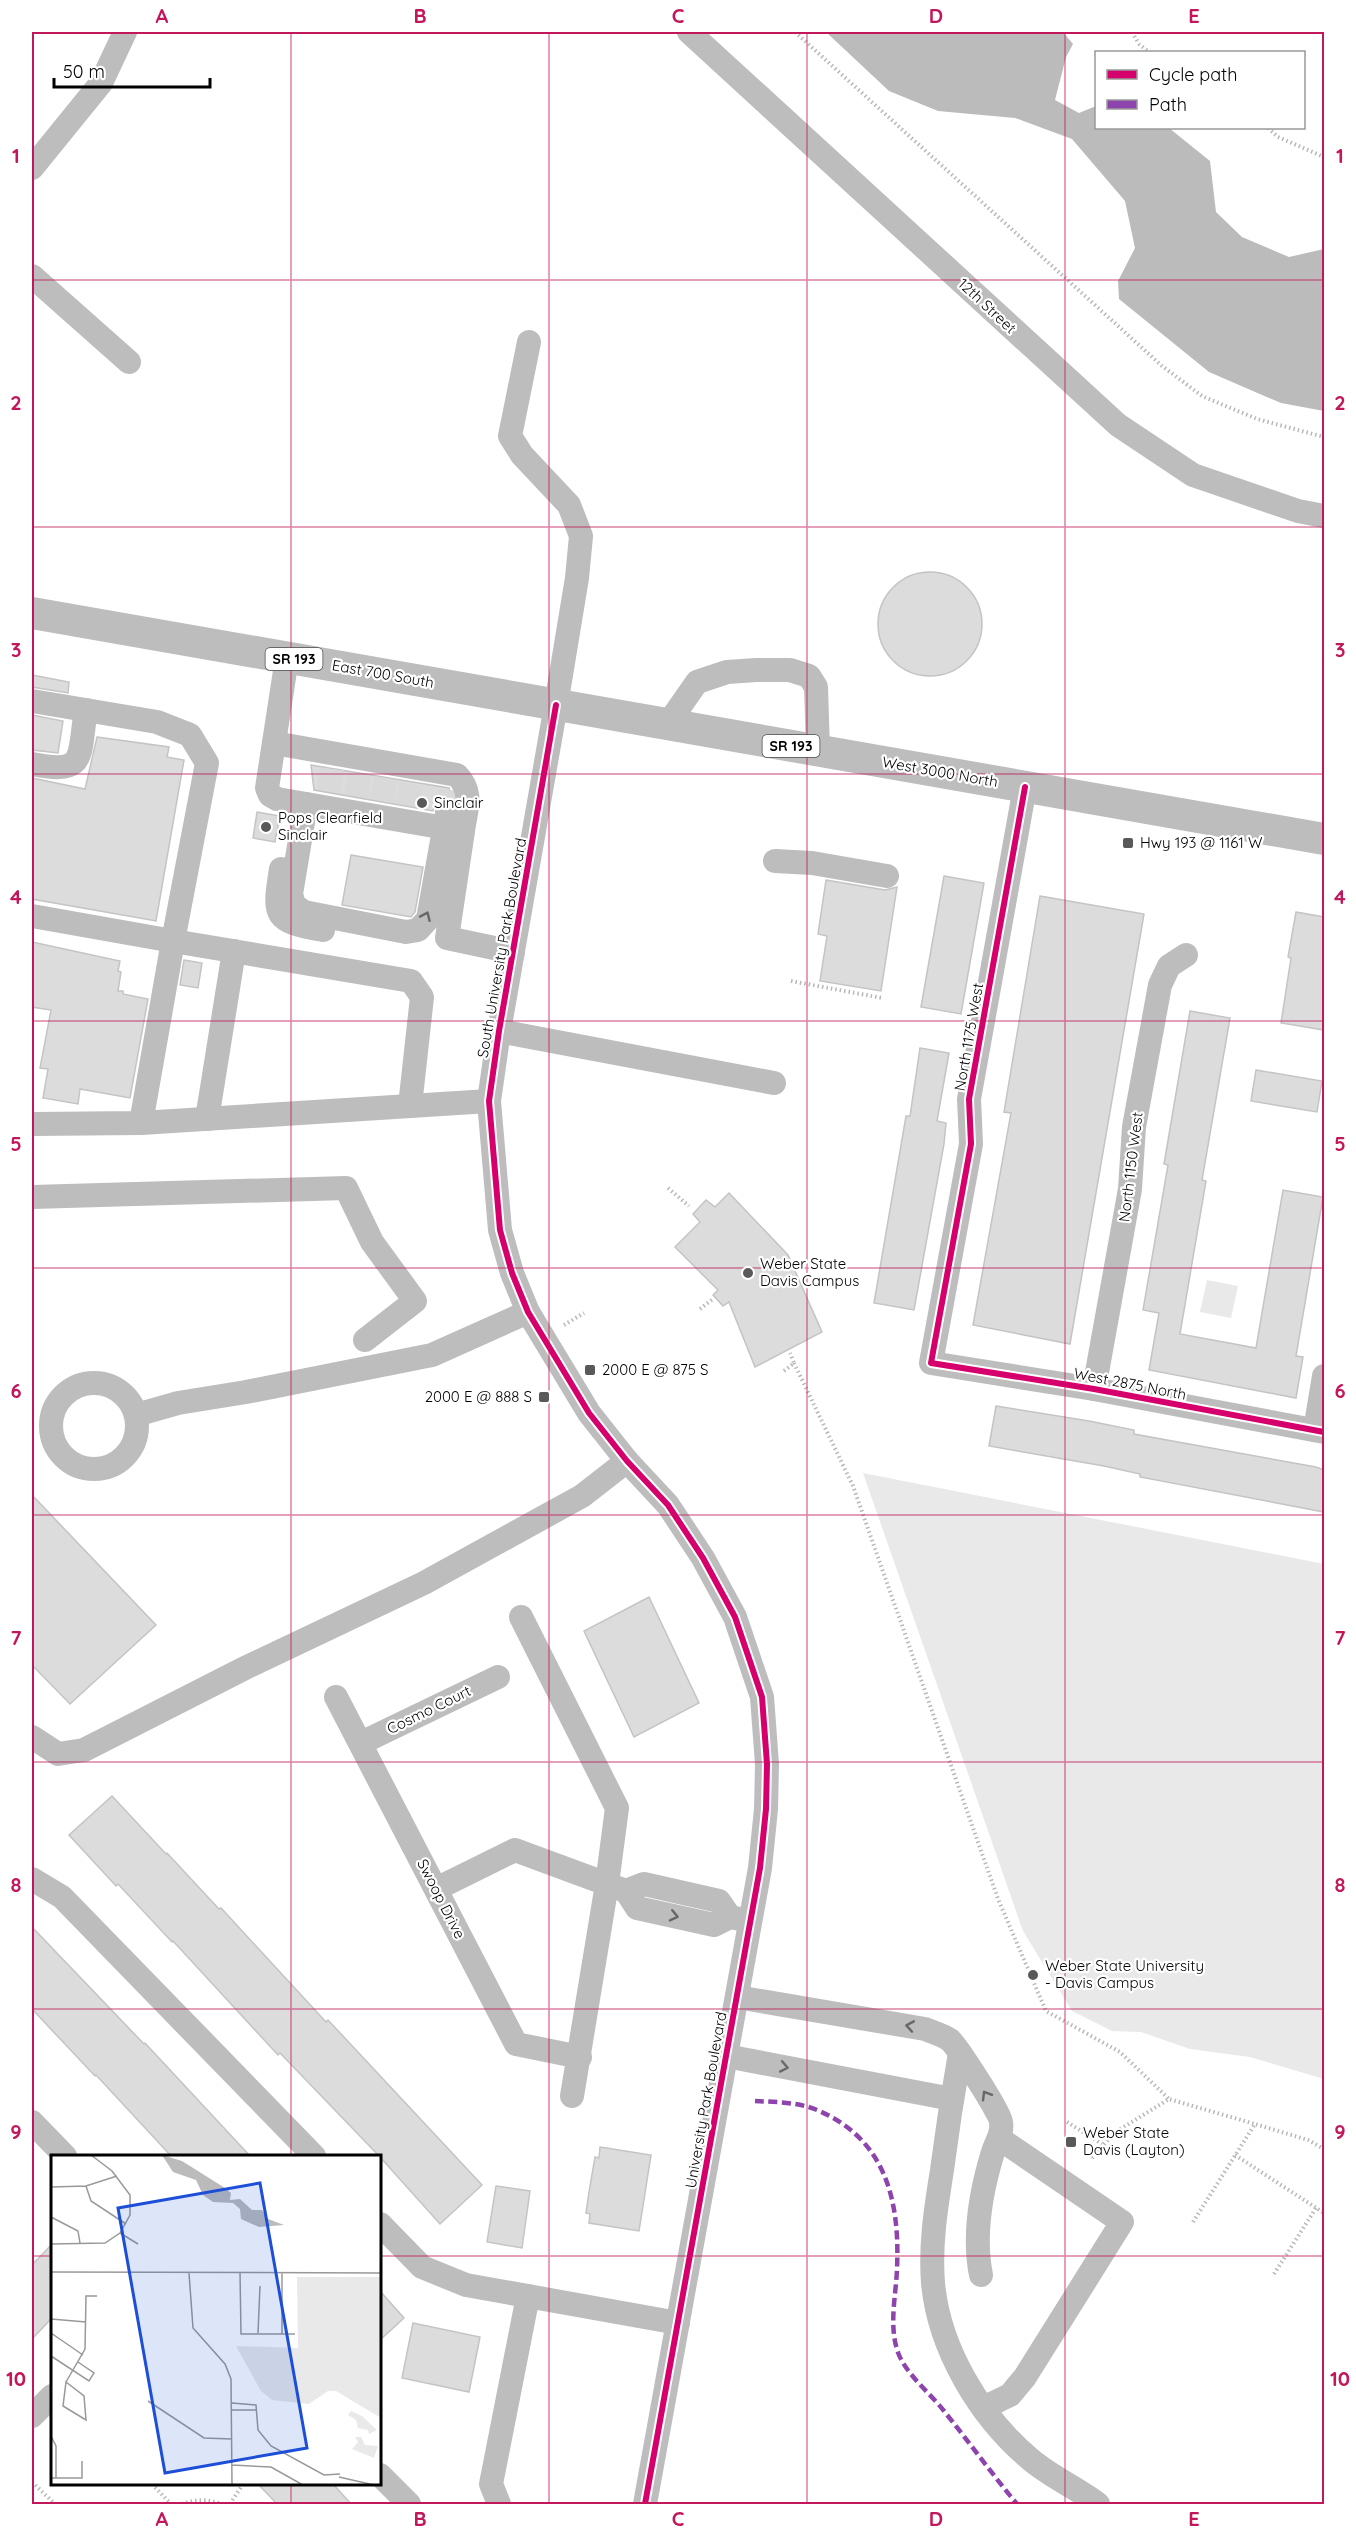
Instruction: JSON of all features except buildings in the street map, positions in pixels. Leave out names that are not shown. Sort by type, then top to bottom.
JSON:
[{"type":"main road","name":"East 700 South","points":[[32,613],[556,705]]},
{"type":"main road","name":"West 3000 North","points":[[556,705],[1324,839]]},
{"type":"street","points":[[35,156],[101,83],[125,32]]},
{"type":"street","name":"12th Street","points":[[689,32],[1118,425],[1193,475],[1298,511],[1324,516]]},
{"type":"street","points":[[32,276],[129,362]]},
{"type":"street","name":"South University Park Boulevard","points":[[529,342],[510,436],[522,455],[569,505],[581,536],[577,578],[489,1101],[500,1230],[512,1273],[528,1312],[589,1413],[627,1461],[668,1505],[703,1558],[735,1617],[762,1697]]},
{"type":"street","points":[[287,658],[267,788],[270,795],[318,784],[358,785],[443,803]]},
{"type":"street","points":[[667,724],[697,682],[727,672],[790,670],[809,676],[816,687],[818,751]]},
{"type":"street","points":[[32,700],[157,722],[190,735],[207,763],[141,1123]]},
{"type":"street","points":[[32,764],[56,769],[70,767],[78,760],[86,710]]},
{"type":"street","points":[[274,743],[318,784],[358,785],[443,803]]},
{"type":"street","points":[[318,784],[291,894],[294,905],[304,912],[406,932],[418,930],[428,918],[443,803]]},
{"type":"street","points":[[318,784],[276,902],[279,913],[285,919],[291,924],[398,944],[426,945],[447,938],[513,952]]},
{"type":"street","name":"North 1175 West","points":[[931,1363],[971,1144],[969,1099],[1025,787]]},
{"type":"street","points":[[443,803],[447,938]]},
{"type":"street","points":[[775,861],[812,863],[887,876]]},
{"type":"street","points":[[32,916],[411,981],[422,997],[410,1106]]},
{"type":"street","points":[[207,1119],[234,951]]},
{"type":"street","name":"North 1150 West","points":[[1094,1389],[1131,1189],[1134,1126],[1160,985],[1169,966],[1186,955]]},
{"type":"street","points":[[499,1031],[774,1083]]},
{"type":"street","points":[[32,1124],[141,1123],[489,1101]]},
{"type":"street","points":[[32,1197],[346,1188],[372,1242],[416,1301],[365,1340]]},
{"type":"street","points":[[136,1415],[177,1403],[246,1392],[432,1355],[528,1312]]},
{"type":"street","name":"West 2875 North","points":[[931,1363],[1094,1389],[1320,1431]]},
{"type":"street","points":[[1320,1431],[1324,1376]]},
{"type":"street","points":[[32,1737],[58,1754],[84,1750],[247,1667],[424,1583],[582,1496],[627,1461]]},
{"type":"street","points":[[521,1617],[617,1808],[617,1888],[572,2097]]},
{"type":"street","name":"Cosmo Court","points":[[361,1743],[498,1677]]},
{"type":"street","name":"Swoop Drive","points":[[336,1697],[516,2044],[580,2057]]},
{"type":"street","name":"University Park Boulevard","points":[[645,2505],[737,1997],[741,1919],[760,1868],[766,1809],[767,1764],[762,1697]]},
{"type":"street","points":[[436,1889],[515,1850],[617,1888],[637,1908],[714,1925],[741,1919]]},
{"type":"street","points":[[32,1879],[62,1897],[312,2155]]},
{"type":"street","points":[[737,1997],[925,2029],[948,2039],[960,2053],[1002,2120],[1000,2139],[993,2150],[981,2205],[978,2247],[981,2275]]},
{"type":"street","points":[[960,2053],[932,2232],[933,2286],[940,2315],[957,2364],[983,2408],[1010,2440],[1031,2460],[1098,2505]]},
{"type":"street","points":[[726,2056],[952,2099]]},
{"type":"street","points":[[32,2122],[63,2155]]},
{"type":"street","points":[[983,2408],[1010,2395],[1025,2377],[1122,2222],[1000,2139]]},
{"type":"street","points":[[381,2225],[422,2267],[466,2285],[678,2323]]},
{"type":"street","points":[[499,2505],[491,2484],[528,2296]]},
{"type":"street","points":[[32,2416],[51,2397]]},
{"type":"street","points":[[381,2476],[409,2505]]},
{"type":"path","points":[[795,32],[1162,366],[1202,396],[1257,419],[1324,437]]},
{"type":"path","points":[[1132,32],[1139,44],[1148,51]]},
{"type":"path","points":[[1269,129],[1278,137],[1324,157]]},
{"type":"path","points":[[791,981],[882,998]]},
{"type":"path","points":[[668,1188],[689,1206]]},
{"type":"path","points":[[700,1309],[713,1299]]},
{"type":"path","points":[[564,1324],[584,1313]]},
{"type":"path","points":[[790,1353],[853,1486],[998,1899],[1046,2011],[1120,2052],[1169,2099],[1308,2140],[1324,2149]]},
{"type":"path","points":[[784,1371],[794,1363]]},
{"type":"path","points":[[1092,2158],[1114,2133],[1169,2099]]},
{"type":"path","points":[[1067,2122],[1102,2144]]},
{"type":"path","points":[[1193,2222],[1255,2124]]},
{"type":"path","points":[[1235,2155],[1324,2213]]},
{"type":"path","points":[[1274,2274],[1316,2208]]},
{"type":"path","points":[[32,2482],[55,2505]]},
{"type":"path","points":[[153,2485],[171,2505]]},
{"type":"path","points":[[230,2505],[242,2485]]},
{"type":"path","points":[[182,2505],[191,2501],[211,2500],[221,2505]]},
{"type":"shaded area","points":[[826,32],[952,34],[957,32],[1063,32],[1073,44],[1066,57],[1055,100],[1079,113],[1095,106],[1095,129],[1170,129],[1210,161],[1216,212],[1242,237],[1289,257],[1324,249],[1324,411],[1281,403],[1209,372],[1119,299],[1118,281],[1135,248],[1125,201],[1072,139],[1015,118],[938,111],[889,91]]},
{"type":"shaded area","points":[[1207,1280],[1238,1286],[1231,1318],[1200,1312]]},
{"type":"shaded area","points":[[863,1473],[1324,1564],[1324,2079],[1250,2057],[1190,2049],[1141,2032],[1112,2031],[1072,2011],[1023,1931]]},
{"type":"tunnel","points":[[329,791],[332,769]]},
{"type":"tunnel","points":[[356,796],[360,774]]},
{"type":"tunnel","points":[[382,801],[386,778]]},
{"type":"tunnel","points":[[407,805],[411,784]]},
{"type":"tunnel","points":[[447,813],[450,790]]},
{"type":"marked path","points":[[755,2101],[794,2104],[817,2110],[840,2122],[859,2138],[873,2155],[884,2175],[891,2196],[895,2220],[897,2269],[893,2323],[899,2355],[908,2370],[944,2411],[1017,2504]]},
{"type":"cycle path","points":[[556,705],[499,1031],[489,1101],[500,1230],[512,1273],[528,1312],[589,1413],[627,1461],[668,1505],[703,1558],[735,1617],[762,1697],[767,1764],[766,1809],[760,1868],[645,2504]]},
{"type":"cycle path","points":[[1025,787],[969,1099],[971,1144],[931,1363],[1094,1389],[1324,1432]]},
{"type":"place","name":"Sinclair","points":[[422,803]]},
{"type":"place","name":"Pops Clearfield Sinclair","points":[[266,827]]},
{"type":"place","name":"Hwy 193 @ 1161 W","points":[[1128,843]]},
{"type":"place","name":"Weber State Davis Campus","points":[[748,1273]]},
{"type":"place","name":"2000 E @ 875 S","points":[[590,1370]]},
{"type":"place","name":"2000 E @ 888 S","points":[[544,1397]]},
{"type":"place","name":"Weber State University - Davis Campus","points":[[1033,1975]]},
{"type":"place","name":"Weber State Davis (Layton)","points":[[1071,2142]]}]
